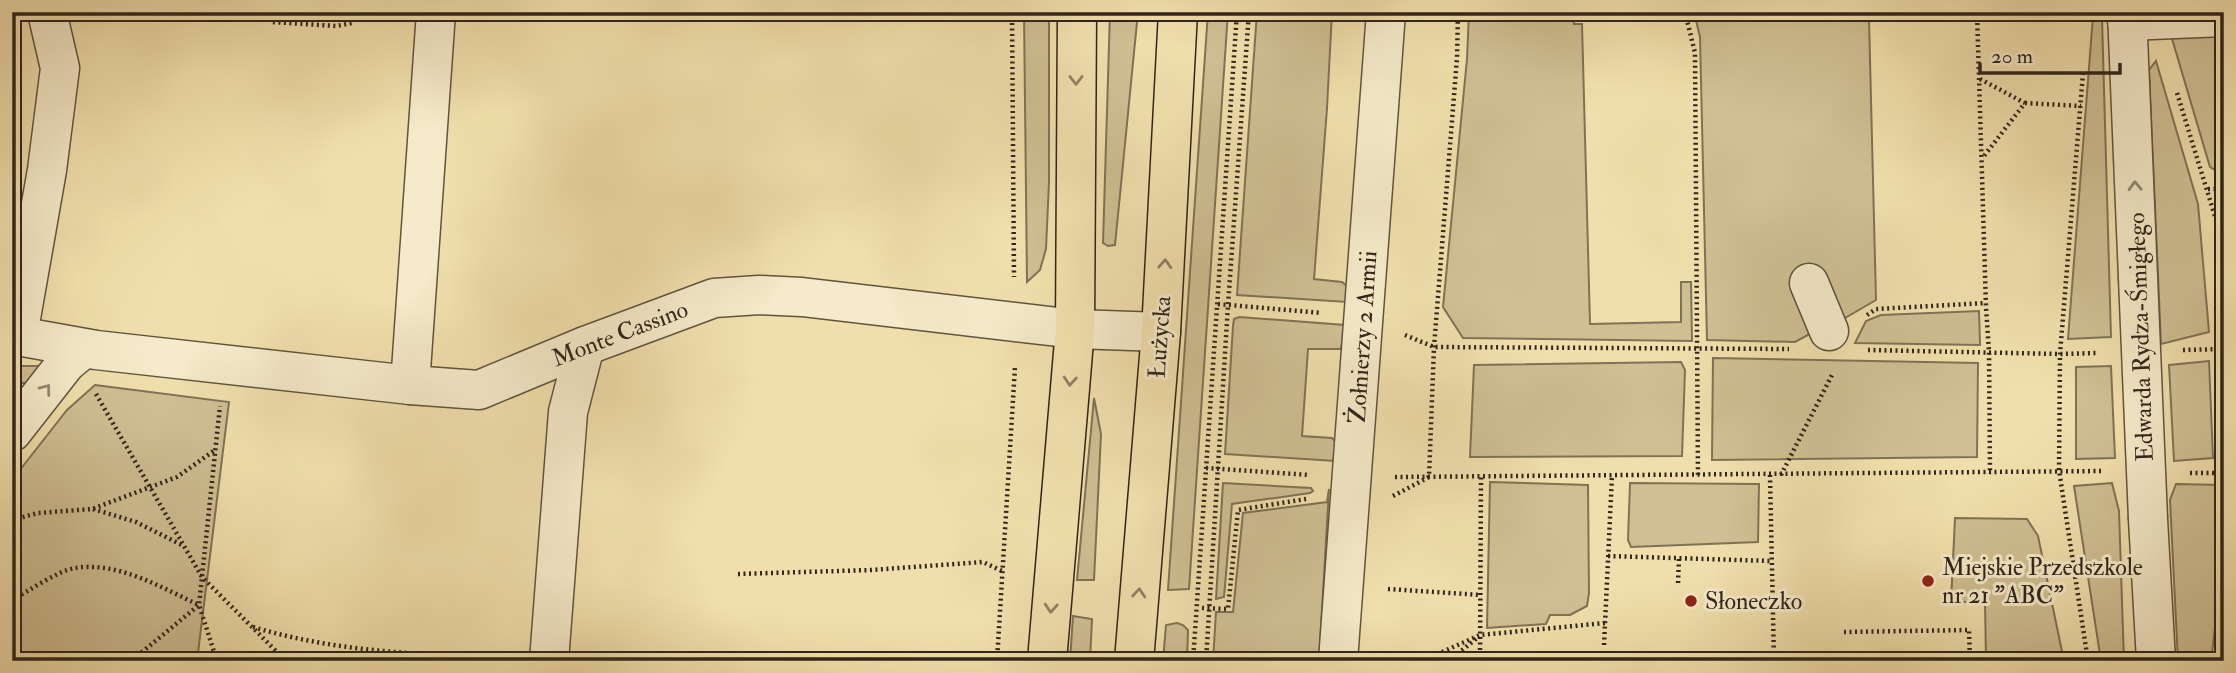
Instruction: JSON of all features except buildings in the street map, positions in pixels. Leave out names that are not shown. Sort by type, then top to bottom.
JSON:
[{"type":"main road","points":[[1047,661],[1074,329],[1077,12]]},
{"type":"main road","name":"Łużycka","points":[[1134,661],[1161,332],[1178,12]]},
{"type":"street","name":"Monte Cassino","points":[[47,12],[60,68],[47,170],[15,335],[83,349],[410,385],[479,390],[585,346],[714,299],[759,295],[802,297],[1074,329],[1161,332]]},
{"type":"street","points":[[410,385],[436,12]]},
{"type":"street","name":"Żołnierzy 2 Armii","points":[[1338,661],[1386,12]]},
{"type":"street","points":[[2127,17],[2224,17]]},
{"type":"street","name":"Edwarda Rydza-Śmigłego","points":[[2127,17],[2156,661]]},
{"type":"street","points":[[1809,283],[1829,331]]},
{"type":"street","points":[[531,659],[568,412],[585,346]]},
{"type":"street","points":[[12,432],[66,363],[83,349]]},
{"type":"path","points":[[273,12],[272,22],[336,26],[352,23]]},
{"type":"path","points":[[1193,661],[1237,12]]},
{"type":"path","points":[[1206,661],[1249,12]]},
{"type":"path","points":[[1429,477],[1434,347],[1457,58],[1458,12]]},
{"type":"path","points":[[1685,12],[1695,53],[1698,476]]},
{"type":"path","points":[[1977,12],[1989,352],[1990,474]]},
{"type":"path","points":[[2083,64],[2060,354],[2059,470],[2088,661]]},
{"type":"path","points":[[1979,78],[2025,103],[2081,106]]},
{"type":"path","points":[[2174,86],[2218,226],[2224,313]]},
{"type":"path","points":[[1983,157],[2025,103]]},
{"type":"path","points":[[2208,189],[2224,189]]},
{"type":"path","points":[[1218,304],[1320,313]]},
{"type":"path","points":[[95,392],[202,577],[281,656]]},
{"type":"path","points":[[217,661],[199,605],[221,396]]},
{"type":"path","points":[[12,520],[38,513],[92,509],[177,477],[216,450]]},
{"type":"path","points":[[1206,468],[1304,475]]},
{"type":"path","points":[[1353,478],[2115,471]]},
{"type":"path","points":[[2182,473],[2224,473]]},
{"type":"path","points":[[1770,475],[1773,661]]},
{"type":"path","points":[[1480,661],[1481,476]]},
{"type":"path","points":[[1604,645],[1612,476]]},
{"type":"path","points":[[1202,608],[1228,609],[1238,510],[1309,498]]},
{"type":"path","points":[[92,509],[136,522],[185,547]]},
{"type":"path","points":[[1608,555],[1771,561]]},
{"type":"path","points":[[1678,583],[1679,558]]},
{"type":"path","points":[[738,574],[871,570],[983,562],[1002,571]]},
{"type":"path","points":[[12,600],[73,568],[96,567],[138,578],[199,605]]},
{"type":"path","points":[[1377,588],[1481,595]]},
{"type":"path","points":[[138,661],[142,652],[199,605]]},
{"type":"path","points":[[1422,661],[1480,635],[1605,623]]},
{"type":"path","points":[[250,626],[289,638],[383,653],[531,659]]},
{"type":"path","points":[[1844,632],[1969,630],[1970,661]]},
{"type":"path","points":[[2220,661],[2224,630]]},
{"type":"path","points":[[1449,661],[1480,635]]},
{"type":"shaded area","points":[[1024,12],[1049,12],[1049,182],[1046,249],[1040,270],[1027,282]]},
{"type":"shaded area","points":[[1110,12],[1138,12],[1115,245],[1108,246],[1103,243]]},
{"type":"shaded area","points":[[1208,12],[1228,12],[1189,589],[1168,590]]},
{"type":"shaded area","points":[[1257,12],[1332,12],[1314,279],[1342,282],[1348,287],[1347,302],[1237,295]]},
{"type":"shaded area","points":[[1469,12],[1573,12],[1574,24],[1582,24],[1590,324],[1681,322],[1681,282],[1691,282],[1692,341],[1463,338],[1443,307],[1467,59]]},
{"type":"shaded area","points":[[1694,12],[1858,12],[1858,19],[1869,19],[1876,300],[1838,322],[1812,324],[1808,335],[1795,342],[1707,340],[1700,37]]},
{"type":"shaded area","points":[[2093,16],[2102,18],[2111,337],[2068,339]]},
{"type":"shaded area","points":[[2224,27],[2224,175],[2210,167],[2170,32]]},
{"type":"shaded area","points":[[2156,61],[2198,204],[2209,332],[2161,344],[2149,70]]},
{"type":"shaded area","points":[[1979,311],[1980,345],[1855,343],[1866,321],[1881,315]]},
{"type":"shaded area","points":[[1239,317],[1345,325],[1341,349],[1308,349],[1302,436],[1332,438],[1335,441],[1335,461],[1225,454],[1233,326],[1234,319]]},
{"type":"shaded area","points":[[1713,358],[1978,363],[1977,457],[1712,460]]},
{"type":"shaded area","points":[[2209,361],[2213,458],[2174,461],[2169,365]]},
{"type":"shaded area","points":[[1681,362],[1685,370],[1682,456],[1470,457],[1474,365]]},
{"type":"shaded area","points":[[12,366],[40,366],[28,383],[12,383]]},
{"type":"shaded area","points":[[2111,366],[2115,458],[2076,459],[2076,367]]},
{"type":"shaded area","points":[[95,385],[229,402],[197,661],[12,661],[12,480],[67,410]]},
{"type":"shaded area","points":[[1094,398],[1101,434],[1094,580],[1077,580]]},
{"type":"shaded area","points":[[1490,482],[1588,485],[1587,606],[1570,615],[1550,615],[1546,624],[1487,628]]},
{"type":"shaded area","points":[[1223,483],[1311,488],[1313,491],[1232,504],[1224,597],[1216,599]]},
{"type":"shaded area","points":[[1630,483],[1759,484],[1758,542],[1631,547],[1628,540]]},
{"type":"shaded area","points":[[2112,483],[2119,511],[2124,661],[2101,661],[2074,486]]},
{"type":"shaded area","points":[[2176,484],[2224,485],[2224,551],[2211,661],[2178,661],[2170,500]]},
{"type":"shaded area","points":[[1329,489],[1319,661],[1213,661],[1216,612],[1233,612],[1243,513],[1327,502]]},
{"type":"shaded area","points":[[1955,518],[2027,519],[2038,536],[2064,661],[1986,661],[1985,602],[1951,602]]},
{"type":"shaded area","points":[[1073,616],[1092,619],[1090,661],[1070,661]]},
{"type":"shaded area","points":[[1177,623],[1188,630],[1187,661],[1163,661],[1166,625]]},
{"type":"place","name":"Miejskie Przedszkole nr 21 \"ABC\"","points":[[1928,581]]},
{"type":"place","name":"Słoneczko","points":[[1691,601]]}]
